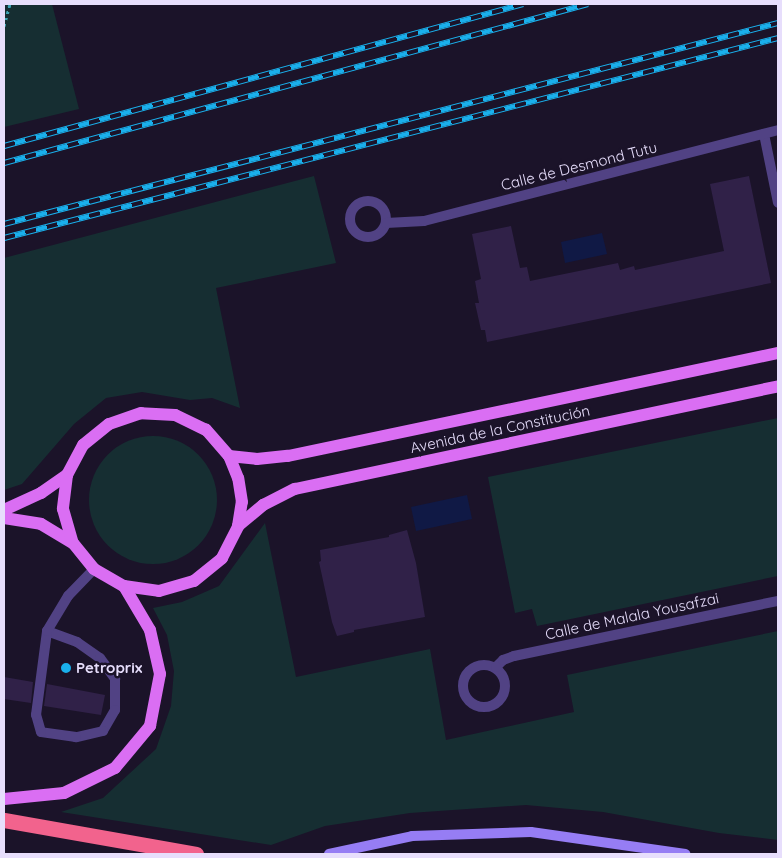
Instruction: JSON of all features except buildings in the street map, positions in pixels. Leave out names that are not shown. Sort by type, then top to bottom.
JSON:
[{"type":"highway","points":[[4,820],[196,854]]},
{"type":"main road","name":"Avenida de la Constitución","points":[[229,456],[257,459],[288,456],[778,353]]},
{"type":"main road","name":"Avenida de la Constitución","points":[[238,526],[263,505],[295,489],[778,386]]},
{"type":"main road","points":[[141,413],[175,415],[206,430],[229,456],[238,478],[242,502],[238,526],[222,558],[194,580],[159,591],[124,586],[94,569],[73,542],[63,510],[66,475],[83,445],[109,424],[141,413]]},
{"type":"main road","points":[[4,510],[40,493],[66,475]]},
{"type":"main road","points":[[4,518],[41,524],[73,542]]},
{"type":"main road","points":[[4,799],[64,793],[115,768],[150,726],[160,674],[150,630],[124,586]]},
{"type":"street","name":"Calle de Desmond Tutu","points":[[386,222],[424,221],[778,130]]},
{"type":"street","points":[[764,134],[778,203]]},
{"type":"street","points":[[47,631],[77,642],[100,658],[115,679],[115,710],[103,731],[76,737],[41,732],[36,714],[47,631],[68,596],[94,569]]},
{"type":"street","name":"Calle de Malala Yousafzai","points":[[496,667],[504,660],[514,656],[778,600]]},
{"type":"street","points":[[485,664],[496,667],[504,675],[506,686],[503,697],[495,705],[484,707],[473,704],[465,696],[462,685],[465,674],[474,666],[485,664]]},
{"type":"street","points":[[329,854],[412,836],[532,832],[685,854]]},
{"type":"path","points":[[4,26],[10,4]]},
{"type":"green space","points":[[4,4],[52,4],[79,109],[4,127]]},
{"type":"green space","points":[[314,176],[336,263],[216,288],[240,408],[212,398],[190,400],[142,392],[106,398],[74,424],[22,484],[4,490],[4,258]]},
{"type":"green space","points":[[778,418],[778,576],[537,626],[532,609],[515,613],[488,477]]},
{"type":"green space","points":[[153,436],[166,437],[178,441],[189,446],[199,454],[207,464],[212,475],[216,487],[216,513],[212,525],[207,536],[199,546],[189,554],[178,559],[166,563],[153,564],[140,563],[128,559],[117,554],[107,546],[99,536],[94,525],[90,513],[89,500],[90,487],[94,475],[99,464],[107,454],[117,446],[128,441],[140,437]]},
{"type":"green space","points":[[265,523],[296,677],[430,649],[446,740],[574,712],[567,675],[778,631],[778,840],[719,833],[603,812],[526,805],[410,813],[325,826],[271,845],[61,812],[103,798],[156,749],[171,706],[174,671],[167,635],[153,608],[182,602],[219,586]]},
{"type":"shaded area","points":[[602,233],[607,254],[565,263],[561,242]]},
{"type":"shaded area","points":[[467,495],[472,519],[416,531],[411,507]]},
{"type":"railway","points":[[4,146],[523,4]]},
{"type":"railway","points":[[4,163],[588,4]]},
{"type":"railway","points":[[4,224],[778,23]]},
{"type":"railway","points":[[4,238],[778,38]]},
{"type":"place","name":"Petroprix","points":[[66,668]]}]
